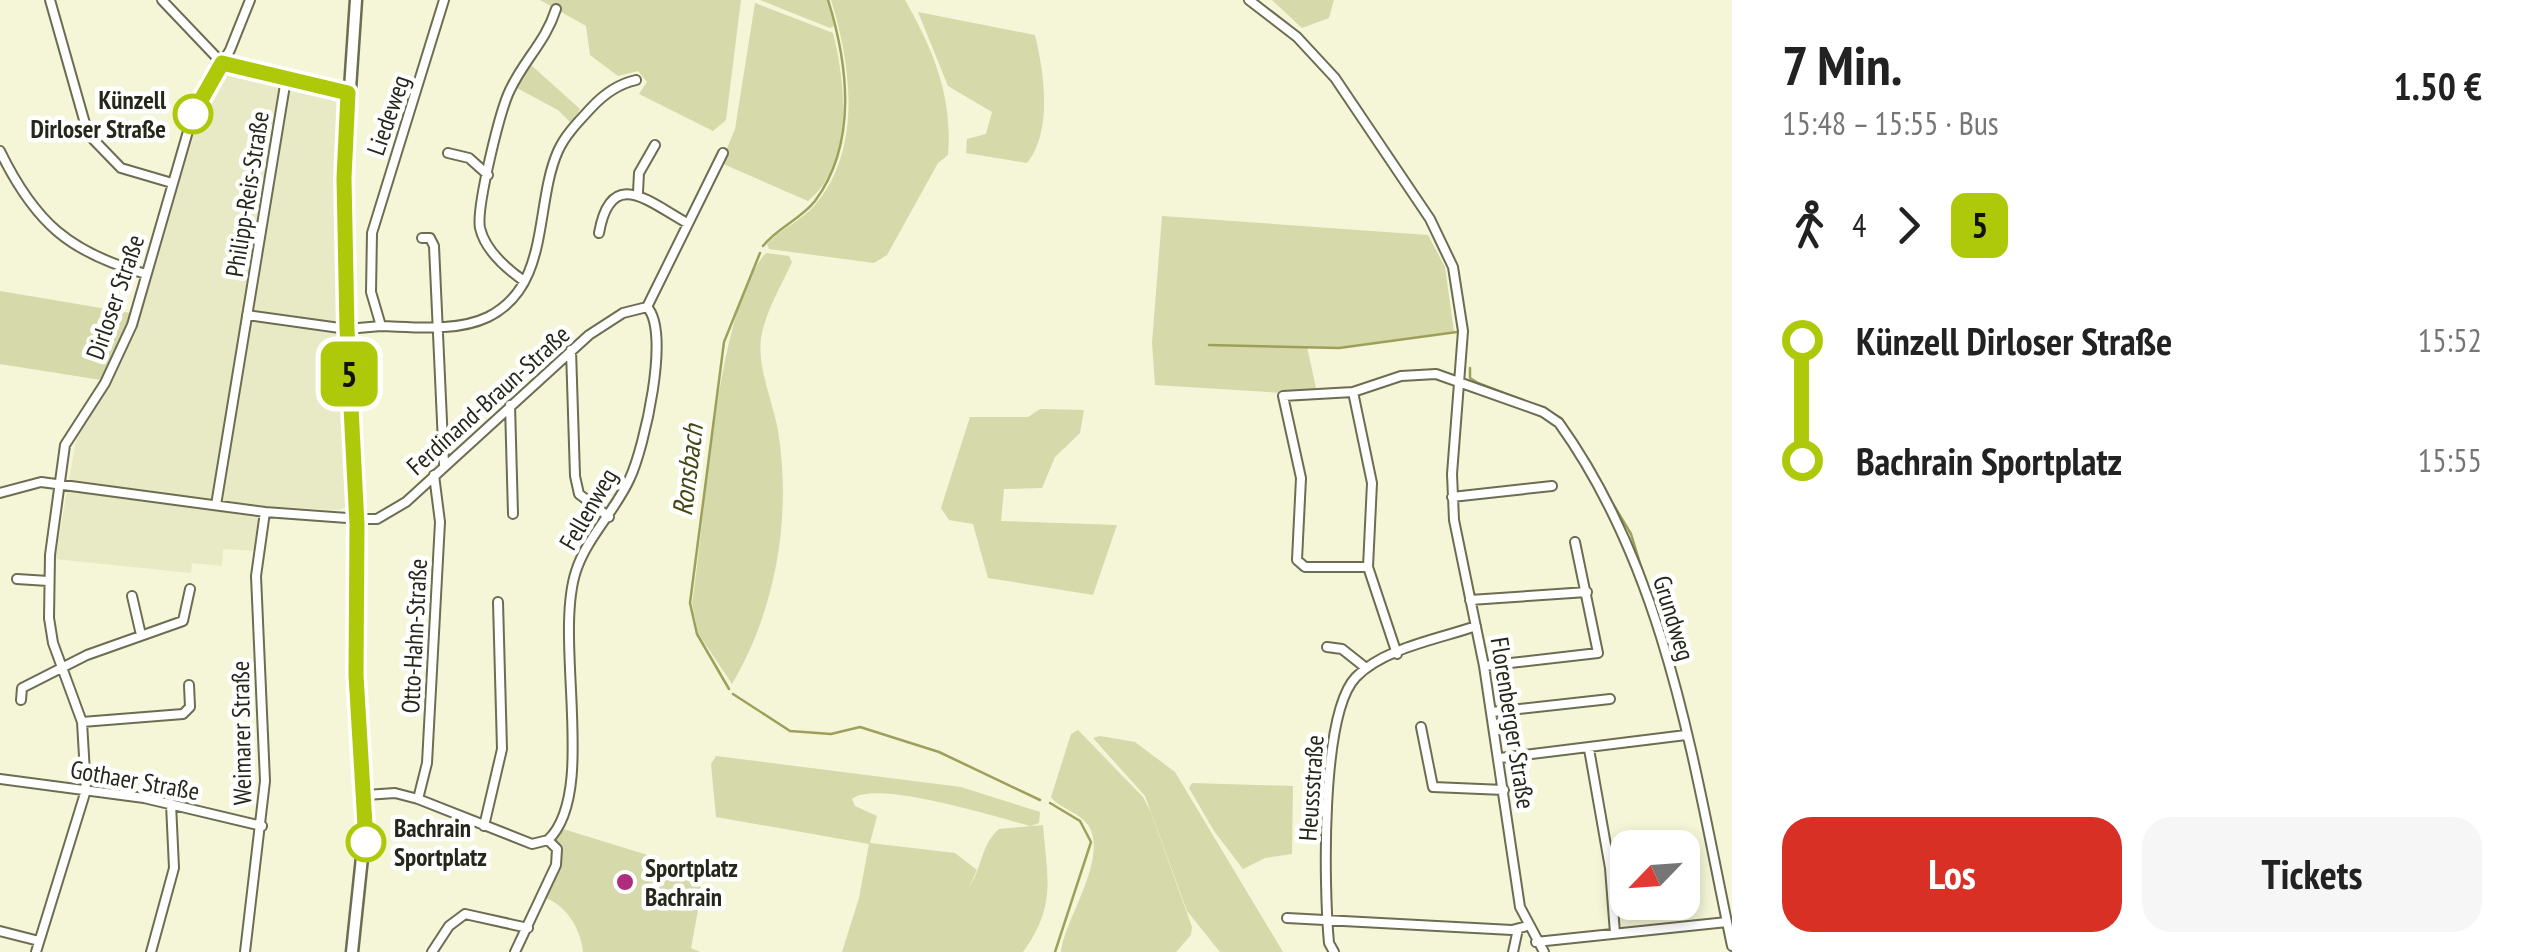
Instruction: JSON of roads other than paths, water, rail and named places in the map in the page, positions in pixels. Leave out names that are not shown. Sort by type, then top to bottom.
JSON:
[{"type":"main road","points":[[352,952],[366,842],[356,675],[357,518],[344,178],[356,0]]},
{"type":"street","points":[[50,0],[88,134],[122,168],[172,184]]},
{"type":"street","points":[[162,0],[222,63],[348,93]]},
{"type":"street","name":"Dirloser Straße","points":[[86,790],[82,722],[51,634],[48,581],[58,484],[69,435],[110,374],[132,325],[196,104],[222,63],[250,0]]},
{"type":"street","name":"Liedeweg","points":[[381,326],[371,292],[372,232],[444,0]]},
{"type":"street","name":"Florenberger Straße","points":[[1249,0],[1323,63],[1431,220],[1457,280],[1462,354],[1452,497],[1500,758],[1522,927],[1544,952]]},
{"type":"street","points":[[524,281],[496,257],[481,232],[488,175],[510,88],[544,40],[556,9]]},
{"type":"street","name":"Philipp-Reis-Straße","points":[[216,505],[286,80]]},
{"type":"street","points":[[347,329],[438,327],[484,319],[500,310],[524,281],[534,259],[557,153],[598,100],[636,80]]},
{"type":"street","points":[[638,192],[639,173],[655,145]]},
{"type":"street","points":[[0,151],[38,212],[61,236],[100,262],[146,274]]},
{"type":"street","points":[[448,154],[468,158],[488,175]]},
{"type":"street","points":[[647,306],[723,154]]},
{"type":"street","points":[[599,233],[611,201],[620,194],[638,192],[687,223]]},
{"type":"street","points":[[422,238],[430,238],[434,246],[444,465]]},
{"type":"street","name":"Ferdinand-Braun-Straße","points":[[357,518],[387,514],[571,350],[612,319],[647,306]]},
{"type":"street","name":"Fellenweg","points":[[548,840],[560,828],[571,793],[568,624],[572,588],[580,560],[631,476],[647,420],[656,353],[654,318],[647,306]]},
{"type":"street","name":"Philipp-Reis-Straße","points":[[247,315],[347,329]]},
{"type":"street","points":[[571,350],[575,476],[580,494],[609,517]]},
{"type":"street","name":"Grundweg","points":[[1368,567],[1305,566],[1296,555],[1302,486],[1283,396],[1354,392],[1424,373],[1460,380],[1543,412],[1563,428],[1630,544],[1686,736],[1732,946]]},
{"type":"street","points":[[1354,392],[1372,482],[1368,567],[1397,654]]},
{"type":"street","points":[[510,405],[513,514]]},
{"type":"street","name":"Otto-Hahn-Straße","points":[[418,800],[427,763],[440,522],[434,475]]},
{"type":"street","points":[[0,493],[29,483],[58,484],[265,512],[357,518]]},
{"type":"street","points":[[1452,497],[1552,486]]},
{"type":"street","name":"Weimarer Straße","points":[[245,952],[262,826],[264,746],[256,576],[265,512]]},
{"type":"street","points":[[1484,666],[1598,652],[1575,542]]},
{"type":"street","points":[[16,580],[48,581]]},
{"type":"street","points":[[20,700],[22,688],[63,667],[183,622],[190,589]]},
{"type":"street","points":[[1470,600],[1586,592]]},
{"type":"street","points":[[132,596],[141,635]]},
{"type":"street","points":[[484,826],[502,749],[498,602]]},
{"type":"street","points":[[1327,647],[1342,648],[1366,668],[1476,626]]},
{"type":"street","name":"Heussstraße","points":[[1334,952],[1327,920],[1326,856],[1336,721],[1343,694],[1366,668]]},
{"type":"street","points":[[82,722],[183,714],[190,707],[189,685]]},
{"type":"street","points":[[1492,712],[1610,699]]},
{"type":"street","points":[[1421,727],[1432,787],[1504,790]]},
{"type":"street","points":[[1500,758],[1686,736]]},
{"type":"street","points":[[1589,748],[1610,868],[1614,933]]},
{"type":"street","name":"Gothaer Straße","points":[[0,779],[171,804],[262,826]]},
{"type":"street","points":[[36,952],[86,790]]},
{"type":"street","points":[[366,795],[395,793],[532,844],[548,840],[556,849],[556,865],[516,952]]},
{"type":"street","points":[[152,952],[174,868],[171,804]]},
{"type":"street","points":[[432,952],[450,926],[465,914],[528,928]]},
{"type":"street","points":[[1287,918],[1522,927],[1513,952]]},
{"type":"street","points":[[1536,942],[1727,922]]},
{"type":"street","points":[[0,931],[38,941]]},
{"type":"waterway","name":"Ronsbach","points":[[763,246],[815,201],[838,154],[843,129],[844,76],[828,0]]},
{"type":"waterway","name":"Ronsbach","points":[[729,689],[697,634],[690,603],[724,342],[760,253]]},
{"type":"waterway","points":[[1209,345],[1339,348],[1457,332]]},
{"type":"waterway","points":[[1470,368],[1470,378],[1478,383],[1537,406]]},
{"type":"waterway","points":[[1545,409],[1561,418],[1581,450]]},
{"type":"waterway","points":[[1603,487],[1631,534],[1648,589]]},
{"type":"waterway","name":"Ronsbach","points":[[733,694],[790,731],[831,734],[860,727],[939,752],[1040,800]]},
{"type":"waterway","name":"Ronsbach","points":[[1050,803],[1080,821],[1091,842],[1055,952]]},
{"type":"place","name":"Künzell Dirloser Straße","points":[[193,114]]},
{"type":"place","name":"Bachrain Sportplatz","points":[[366,842]]},
{"type":"place","name":"Sportplatz Bachrain","points":[[625,882]]}]
